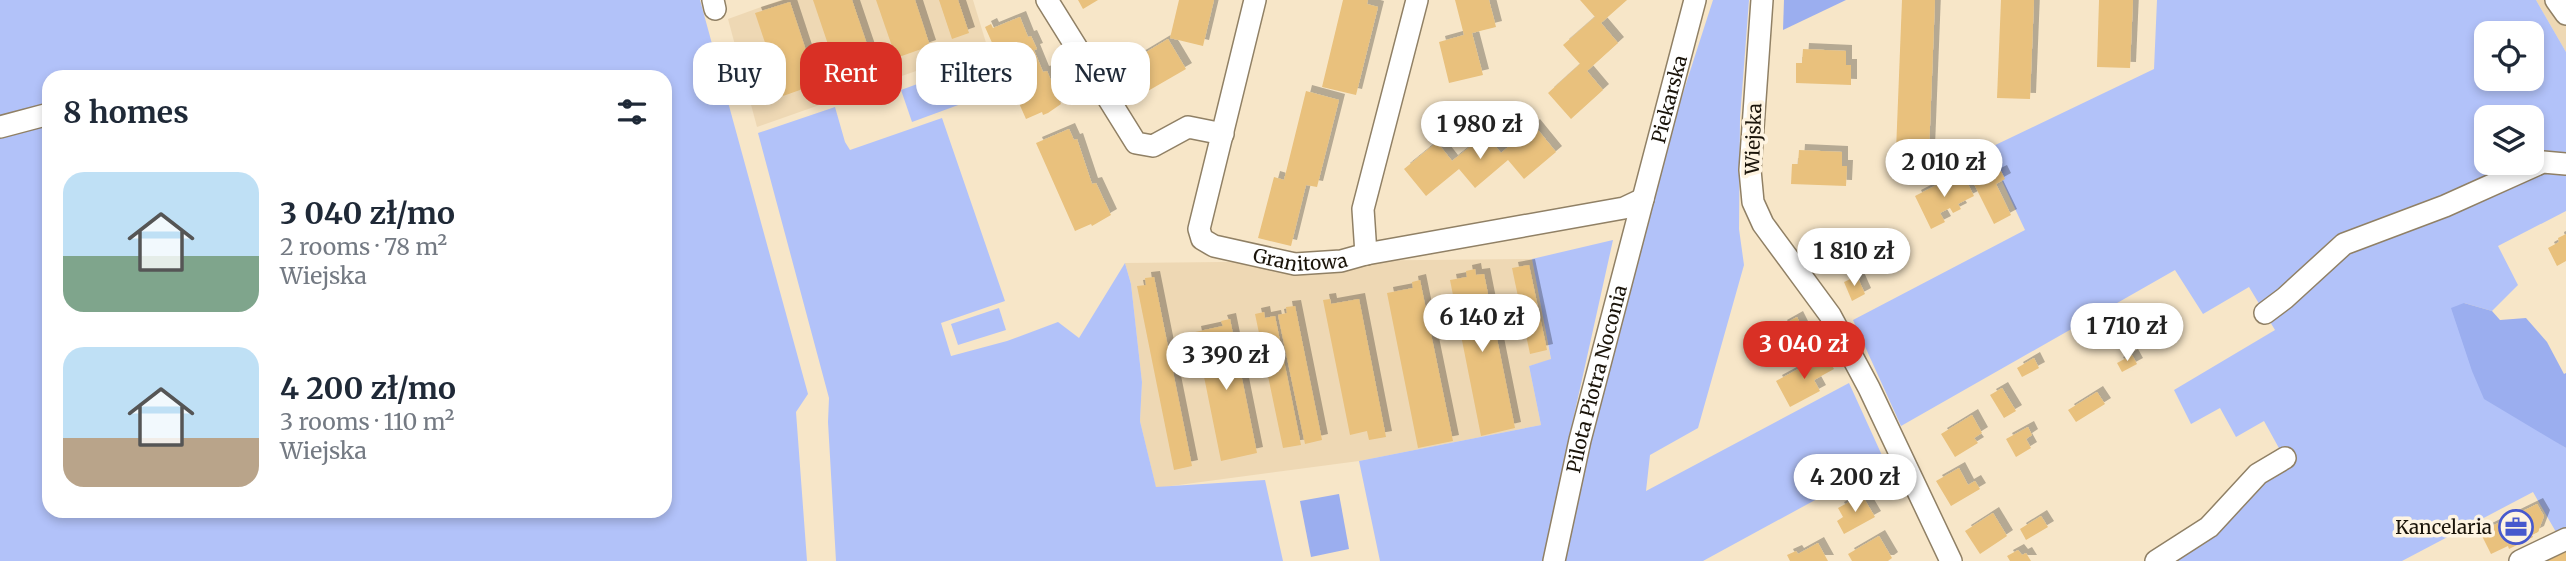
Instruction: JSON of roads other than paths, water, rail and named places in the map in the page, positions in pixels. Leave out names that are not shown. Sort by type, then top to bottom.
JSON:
[{"type":"street","points":[[1048,0],[1136,143],[1153,146],[1188,128],[1223,134]]},
{"type":"street","name":"Granitowa","points":[[1255,0],[1199,229],[1202,239],[1214,246],[1296,264],[1341,261],[1366,254],[1624,208],[1643,199]]},
{"type":"street","points":[[1366,254],[1363,209],[1417,0]]},
{"type":"street","name":"Piekarska","points":[[1643,199],[1695,0]]},
{"type":"street","name":"Wiejska","points":[[1762,0],[1750,170],[1754,202],[1763,224],[1830,315],[1869,388],[1951,561]]},
{"type":"street","points":[[2556,0],[2566,14]]},
{"type":"street","points":[[0,127],[42,116]]},
{"type":"street","points":[[2265,313],[2285,299],[2344,244],[2445,206],[2543,162],[2566,164]]},
{"type":"street","name":"Pilota Piotra Noconia","points":[[1554,561],[1580,440],[1643,199]]},
{"type":"street","points":[[2156,561],[2209,527],[2258,474],[2285,458]]},
{"type":"street","points":[[2519,561],[2566,539]]},
{"type":"place","name":"Kancelaria","points":[[2516,527]]}]
